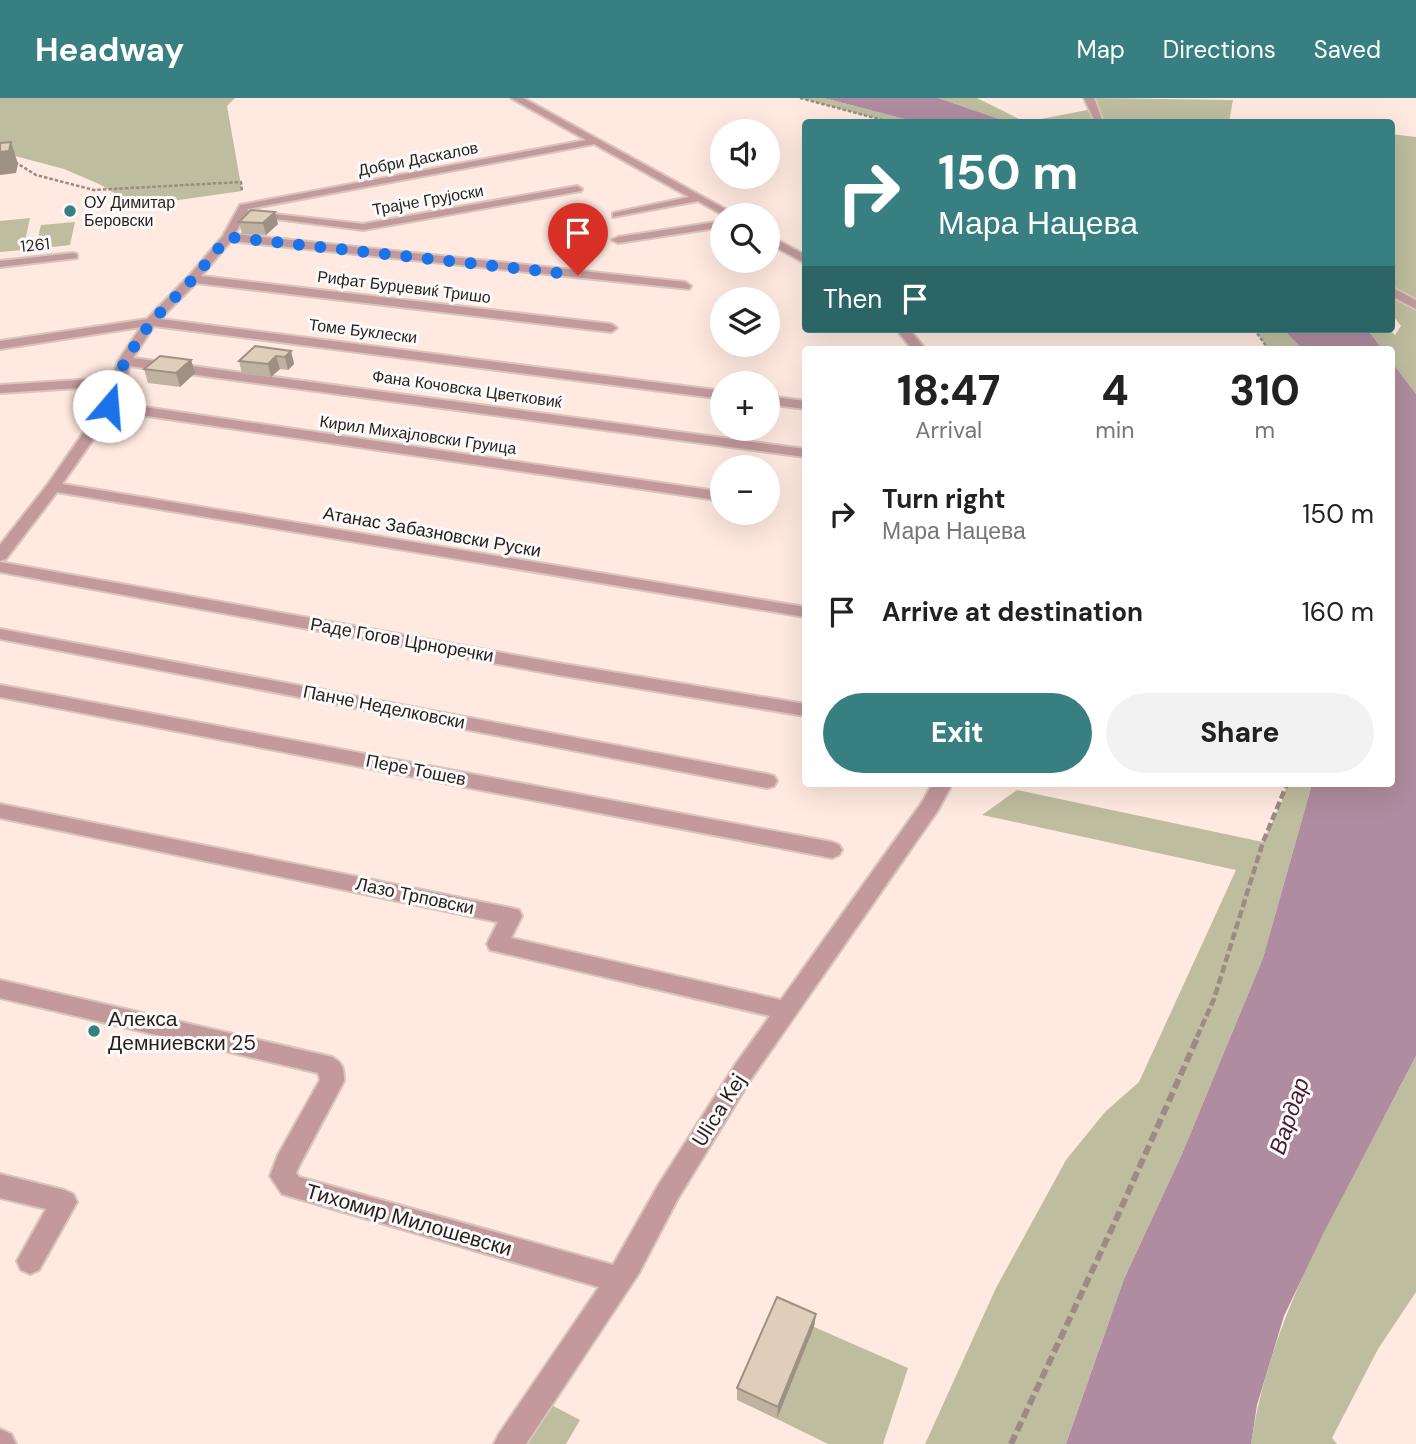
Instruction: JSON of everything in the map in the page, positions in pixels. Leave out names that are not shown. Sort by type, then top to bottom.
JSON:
[{"type":"street","points":[[516,98],[710,204]]},
{"type":"street","points":[[1089,98],[1098,119]]},
{"type":"street","name":"Добри Даскалов","points":[[243,210],[597,141]]},
{"type":"street","name":"Трајче Грујоски","points":[[243,210],[362,227],[577,189]]},
{"type":"street","points":[[617,215],[698,198]]},
{"type":"street","points":[[0,556],[53,487],[109,406],[125,360],[151,322],[193,279],[228,237],[243,210]]},
{"type":"street","points":[[618,240],[710,226]]},
{"type":"street","points":[[228,237],[685,286]]},
{"type":"street","points":[[780,245],[802,258]]},
{"type":"street","name":"1261","points":[[0,264],[73,256]]},
{"type":"street","name":"Рифат Бурџевиќ Тришо","points":[[193,279],[611,328]]},
{"type":"street","points":[[1395,292],[1416,305]]},
{"type":"street","name":"Томе Буклески","points":[[0,345],[151,322],[710,392]]},
{"type":"street","name":"Фана Кочовска Цветковиќ","points":[[125,360],[802,453]]},
{"type":"street","points":[[0,389],[117,382]]},
{"type":"street","points":[[780,402],[802,405]]},
{"type":"street","name":"Кирил Михајловски Груица","points":[[109,406],[710,496]]},
{"type":"street","name":"Атанас Забазновски Руски","points":[[53,487],[802,612]]},
{"type":"street","name":"Раде Гогов Црноречки","points":[[0,567],[558,669],[802,710]]},
{"type":"street","name":"Панче Неделковски","points":[[0,634],[767,780]]},
{"type":"street","name":"Пере Тошев","points":[[0,691],[832,849]]},
{"type":"street","name":"Ulica Kej","points":[[509,1444],[619,1280],[708,1127],[785,1010],[862,905],[940,787]]},
{"type":"street","name":"Лазо Трповски","points":[[0,811],[511,916],[498,944],[785,1010]]},
{"type":"street","name":"Тихомир Милошевски","points":[[0,989],[324,1064],[332,1069],[332,1081],[287,1163],[284,1176],[291,1186],[619,1280]]},
{"type":"street","points":[[0,1186],[64,1202],[30,1261]]},
{"type":"path","points":[[800,98],[879,119]]},
{"type":"path","points":[[8,162],[21,163],[36,174],[94,190],[241,182],[243,210]]},
{"type":"path","points":[[1011,1444],[1114,1224],[1214,999],[1263,842],[1286,787]]},
{"type":"shaded area","points":[[0,98],[235,98],[227,106],[242,191],[137,206],[99,184],[64,169],[0,152]]},
{"type":"shaded area","points":[[800,98],[824,98],[904,119],[879,119]]},
{"type":"shaded area","points":[[938,98],[977,98],[1019,119],[999,119]]},
{"type":"shaded area","points":[[1093,98],[1233,100],[1230,119],[1041,119],[1098,108]]},
{"type":"shaded area","points":[[1395,134],[1416,137],[1416,394],[1395,366],[1395,346],[1380,346],[1370,333],[1395,335],[1401,326],[1395,318]]},
{"type":"shaded area","points":[[30,218],[23,250],[0,252],[0,221]]},
{"type":"shaded area","points":[[75,222],[70,245],[35,249],[41,225]]},
{"type":"shaded area","points":[[1257,333],[1287,333],[1299,346],[1266,346]]},
{"type":"shaded area","points":[[1286,787],[1311,787],[1263,958],[1182,1154],[1124,1279],[1066,1444],[925,1444],[996,1288],[1066,1160],[1105,1112],[1139,1082],[1236,870],[982,815],[1017,790],[1263,842]]},
{"type":"shaded area","points":[[1416,1056],[1416,1292],[1378,1349],[1332,1438],[1337,1444],[1251,1444],[1277,1341],[1296,1292],[1318,1244]]},
{"type":"shaded area","points":[[814,1327],[908,1368],[883,1444],[828,1444],[777,1419]]},
{"type":"shaded area","points":[[540,1399],[580,1420],[566,1444],[510,1444]]},
{"type":"water","points":[[824,98],[938,98],[999,119],[904,119]]},
{"type":"water","points":[[1287,333],[1370,333],[1380,346],[1299,346]]},
{"type":"water","name":"Вардар","points":[[1395,366],[1416,394],[1416,1056],[1324,1232],[1284,1316],[1257,1405],[1251,1444],[1066,1444],[1124,1279],[1182,1154],[1263,958],[1311,787],[1395,787]]},
{"type":"building","points":[[11,142],[9,151],[0,152],[0,143]]},
{"type":"building","points":[[251,210],[275,212],[263,223],[239,222]]},
{"type":"building","points":[[255,346],[291,351],[285,357],[276,356],[268,364],[239,361]]},
{"type":"building","points":[[160,356],[191,360],[176,373],[144,369]]},
{"type":"building","points":[[777,1297],[816,1314],[778,1407],[737,1388]]},
{"type":"place","name":"ОУ Димитар Беровски","points":[[70,211]]},
{"type":"place","name":"Алекса Демниевски 25","points":[[94,1031]]},
{"type":"route","points":[[109,406],[125,360],[151,322],[193,279],[228,237],[578,275]]}]
